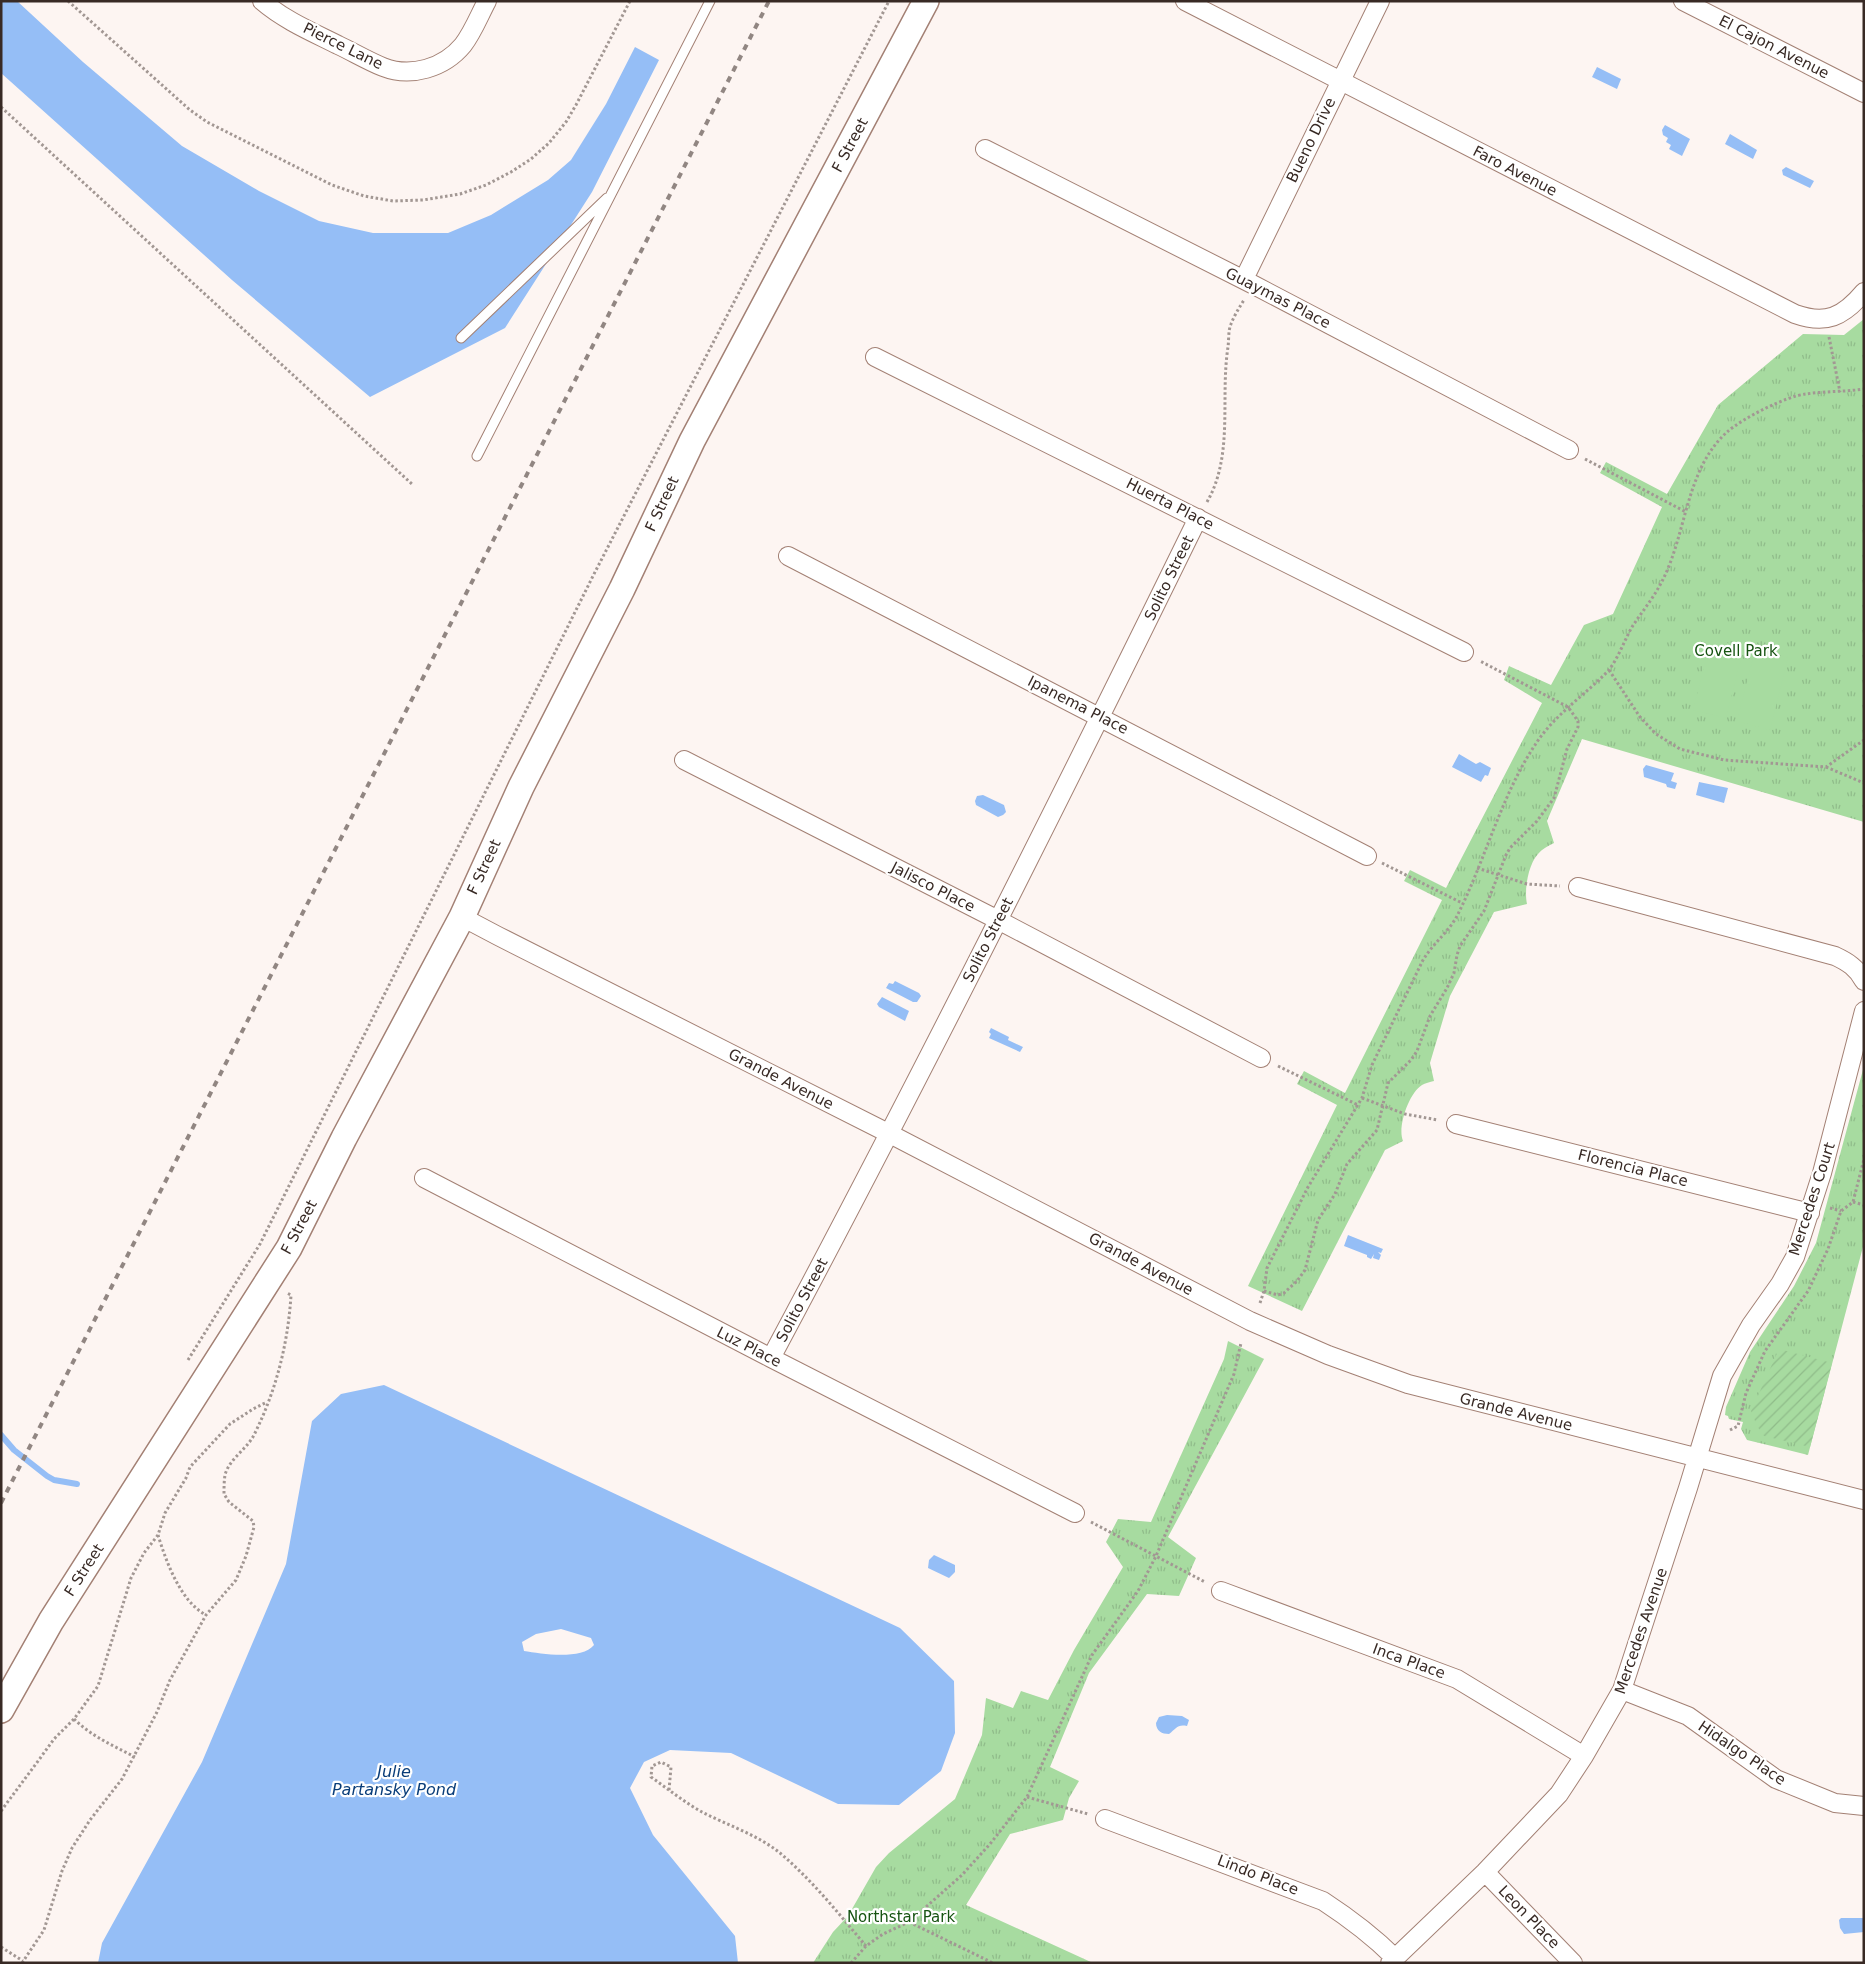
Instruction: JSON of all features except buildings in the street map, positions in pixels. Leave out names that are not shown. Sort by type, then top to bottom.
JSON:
[{"type":"street","name":"Pierce Lane","points":[[262,1],[281,16],[384,68],[404,71],[421,71],[450,57],[462,45],[487,1]]},
{"type":"street","name":"F Street","points":[[1,1710],[51,1622],[290,1248],[344,1138],[462,916],[521,787],[622,589],[692,441],[926,1]]},
{"type":"street","name":"Faro Avenue","points":[[1185,1],[1795,314],[1810,320],[1825,320]]},
{"type":"street","name":"Bueno Drive","points":[[1248,282],[1339,81],[1380,1]]},
{"type":"street","name":"El Cajon Avenue","points":[[1683,1],[1864,93]]},
{"type":"street","name":"Guaymas Place","points":[[985,149],[1248,282],[1569,450]]},
{"type":"street","points":[[1825,320],[1848,309],[1864,292]]},
{"type":"street","name":"Huerta Place","points":[[875,357],[1464,652]]},
{"type":"street","name":"Solito Street","points":[[771,1358],[890,1134],[1101,717],[1198,518]]},
{"type":"street","name":"Ipanema Place","points":[[788,556],[1367,856]]},
{"type":"street","name":"Jalisco Place","points":[[684,760],[998,920],[1261,1058]]},
{"type":"street","points":[[1578,887],[1835,956],[1849,963],[1857,970],[1864,981]]},
{"type":"street","name":"Grande Avenue","points":[[462,916],[516,946],[890,1134],[1250,1321],[1328,1355],[1408,1384],[1864,1500]]},
{"type":"street","name":"Mercedes Court","points":[[1697,1457],[1722,1376],[1751,1325],[1780,1284],[1795,1257],[1822,1173],[1864,1011]]},
{"type":"street","name":"Florencia Place","points":[[1456,1124],[1810,1213]]},
{"type":"street","name":"Luz Place","points":[[424,1178],[1075,1513]]},
{"type":"street","name":"Mercedes Avenue","points":[[1392,1960],[1485,1872],[1559,1794],[1584,1756],[1622,1690],[1697,1457]]},
{"type":"street","name":"Inca Place","points":[[1221,1591],[1457,1679],[1584,1756]]},
{"type":"street","name":"Hidalgo Place","points":[[1622,1690],[1688,1716],[1776,1779],[1835,1803],[1864,1806]]},
{"type":"street","name":"Lindo Place","points":[[1106,1819],[1323,1901],[1381,1944],[1392,1960]]},
{"type":"street","name":"Leon Place","points":[[1485,1872],[1573,1963]]},
{"type":"lane","points":[[477,456],[710,1]]},
{"type":"lane","points":[[461,338],[612,192]]},
{"type":"path","points":[[68,1],[190,110],[207,122],[332,185],[364,196],[393,201],[423,200],[460,194],[486,185],[511,172],[549,143],[566,122],[630,1]]},
{"type":"path","points":[[186,1364],[200,1338],[260,1244],[588,584],[889,1]]},
{"type":"path","points":[[1,107],[413,485]]},
{"type":"path","points":[[1198,518],[1215,489],[1222,461],[1226,409],[1225,368],[1231,324],[1248,282]]},
{"type":"path","points":[[1825,320],[1840,392]]},
{"type":"path","points":[[1260,1303],[1264,1291],[1267,1268],[1308,1187],[1362,1098],[1372,1065],[1422,962],[1456,917],[1518,776],[1534,745],[1568,707],[1609,670],[1633,626],[1659,588],[1668,570],[1701,468],[1714,446],[1741,422],[1786,399],[1805,394],[1864,389]]},
{"type":"path","points":[[1569,450],[1686,512]]},
{"type":"path","points":[[1264,1291],[1278,1295],[1284,1293],[1297,1281],[1305,1270],[1318,1220],[1335,1194],[1347,1164],[1377,1130],[1388,1083],[1411,1060],[1417,1051],[1430,1016],[1454,973],[1460,946],[1484,911],[1510,848],[1542,816],[1554,798],[1567,749],[1578,727],[1578,721],[1568,707],[1464,652]]},
{"type":"path","points":[[1609,670],[1640,717],[1656,734],[1680,749],[1724,760],[1826,767],[1864,783]]},
{"type":"path","points":[[1826,767],[1864,740]]},
{"type":"path","points":[[1367,856],[1462,903]]},
{"type":"path","points":[[1477,868],[1527,884],[1578,887]]},
{"type":"path","points":[[1261,1058],[1358,1105]]},
{"type":"path","points":[[1362,1098],[1405,1114],[1456,1124]]},
{"type":"path","points":[[1730,1430],[1738,1426],[1746,1394],[1765,1351],[1808,1291],[1828,1249],[1841,1211],[1853,1202],[1864,1159]]},
{"type":"path","points":[[1853,1202],[1864,1205]]},
{"type":"path","points":[[1,1947],[23,1962],[44,1930],[62,1871],[72,1848],[90,1820],[122,1779],[157,1712],[170,1680],[206,1615],[236,1580],[246,1556],[254,1521],[229,1502],[224,1494],[226,1474],[236,1457],[253,1437],[280,1370],[285,1349],[291,1295]]},
{"type":"path","points":[[851,1963],[866,1946],[883,1934],[909,1922],[962,1875],[990,1844],[1026,1797],[1092,1656],[1138,1591],[1156,1556],[1234,1374],[1241,1343]]},
{"type":"path","points":[[1,1810],[54,1739],[74,1719],[98,1686],[131,1578],[144,1553],[158,1534],[165,1513],[186,1478],[190,1467],[230,1424],[268,1402]]},
{"type":"path","points":[[1075,1513],[1221,1591]]},
{"type":"path","points":[[158,1534],[173,1576],[197,1610],[206,1615]]},
{"type":"path","points":[[74,1719],[110,1745],[135,1756]]},
{"type":"path","points":[[669,1790],[670,1767],[660,1762],[652,1766],[652,1777],[669,1790],[701,1811],[764,1843],[779,1853],[821,1893],[866,1946]]},
{"type":"path","points":[[1026,1797],[1106,1819]]},
{"type":"path","points":[[909,1922],[992,1963]]},
{"type":"green space","name":"Covell Park","points":[[1864,319],[1864,822],[1582,739],[1547,821],[1554,843],[1538,854],[1529,871],[1527,904],[1494,912],[1450,996],[1430,1063],[1434,1081],[1422,1085],[1413,1095],[1403,1119],[1403,1141],[1385,1150],[1302,1311],[1248,1286],[1337,1105],[1297,1084],[1304,1071],[1345,1093],[1442,900],[1404,881],[1410,870],[1446,888],[1542,703],[1504,680],[1509,666],[1551,685],[1584,625],[1613,614],[1662,507],[1600,473],[1606,462],[1667,494],[1718,405],[1803,334],[1844,335]]},
{"type":"green space","points":[[1711,639],[1744,647],[1726,718],[1693,710]]},
{"type":"green space","points":[[1755,650],[1788,658],[1770,730],[1737,721]]},
{"type":"green space","points":[[1864,1066],[1864,1243],[1808,1455],[1747,1440],[1741,1429],[1743,1422],[1729,1419],[1725,1415],[1726,1407],[1750,1352],[1794,1286],[1816,1243]]},
{"type":"green space","name":"Northstar Park","points":[[1228,1341],[1264,1359],[1168,1537],[1196,1558],[1179,1596],[1147,1594],[1089,1673],[1050,1767],[1079,1781],[1069,1798],[1063,1820],[1010,1834],[966,1905],[1093,1963],[813,1963],[833,1932],[848,1916],[876,1867],[889,1853],[955,1799],[982,1735],[986,1698],[1013,1708],[1021,1691],[1048,1700],[1074,1650],[1123,1567],[1106,1542],[1118,1519],[1151,1522],[1224,1359]]},
{"type":"green space","points":[[1779,1349],[1832,1363],[1810,1447],[1764,1436],[1757,1426],[1751,1411]]},
{"type":"water","points":[[1,1],[17,1],[83,62],[182,146],[259,191],[319,221],[373,233],[448,233],[491,215],[548,180],[571,160],[606,104],[635,47],[659,60],[592,192],[505,328],[370,397],[232,280],[1,73]]},
{"type":"water","points":[[1597,67],[1621,79],[1617,89],[1592,77]]},
{"type":"water","points":[[1665,125],[1690,139],[1682,156],[1669,149],[1671,145],[1666,142],[1668,138],[1663,135],[1662,130]]},
{"type":"water","points":[[1730,134],[1757,150],[1753,159],[1725,144]]},
{"type":"water","points":[[1786,167],[1814,181],[1810,188],[1783,175],[1782,170]]},
{"type":"water","points":[[1459,754],[1476,764],[1480,762],[1491,768],[1488,776],[1485,775],[1481,782],[1452,767]]},
{"type":"water","points":[[1646,765],[1674,773],[1671,781],[1677,783],[1675,789],[1644,777],[1643,769]]},
{"type":"water","points":[[1699,782],[1728,788],[1724,803],[1696,795]]},
{"type":"water","points":[[983,795],[1004,805],[1006,812],[998,817],[976,805],[977,796]]},
{"type":"water","points":[[895,981],[919,993],[921,996],[917,1002],[913,1002],[886,988],[889,983],[893,984]]},
{"type":"water","points":[[882,997],[909,1011],[905,1021],[879,1007],[877,1004]]},
{"type":"water","points":[[991,1028],[1009,1037],[1008,1040],[1023,1047],[1020,1052],[989,1038]]},
{"type":"water","points":[[1348,1235],[1383,1249],[1381,1253],[1378,1252],[1381,1255],[1379,1260],[1373,1258],[1374,1254],[1371,1259],[1367,1255],[1344,1246]]},
{"type":"water","name":"Julie Partansky Pond","points":[[384,1385],[900,1628],[954,1681],[955,1733],[941,1771],[899,1805],[838,1804],[731,1753],[670,1750],[644,1762],[630,1788],[653,1835],[735,1936],[738,1963],[98,1963],[102,1943],[202,1762],[286,1564],[312,1421],[341,1394]],"holes":[[[561,1629],[591,1638],[594,1645],[588,1650],[581,1653],[561,1655],[524,1651],[522,1642],[536,1634]]]},
{"type":"water","points":[[934,1555],[955,1565],[955,1572],[949,1578],[928,1568],[929,1560]]},
{"type":"water","points":[[1167,1715],[1182,1716],[1189,1720],[1187,1726],[1179,1726],[1169,1734],[1162,1733],[1158,1730],[1156,1723],[1159,1717]]},
{"type":"water","points":[[1841,1918],[1864,1918],[1864,1932],[1844,1934],[1840,1928],[1839,1920]]},
{"type":"waterway","points":[[1,1435],[14,1450],[47,1476],[54,1480],[77,1484]]},
{"type":"railway","points":[[1,1503],[769,1]]}]
